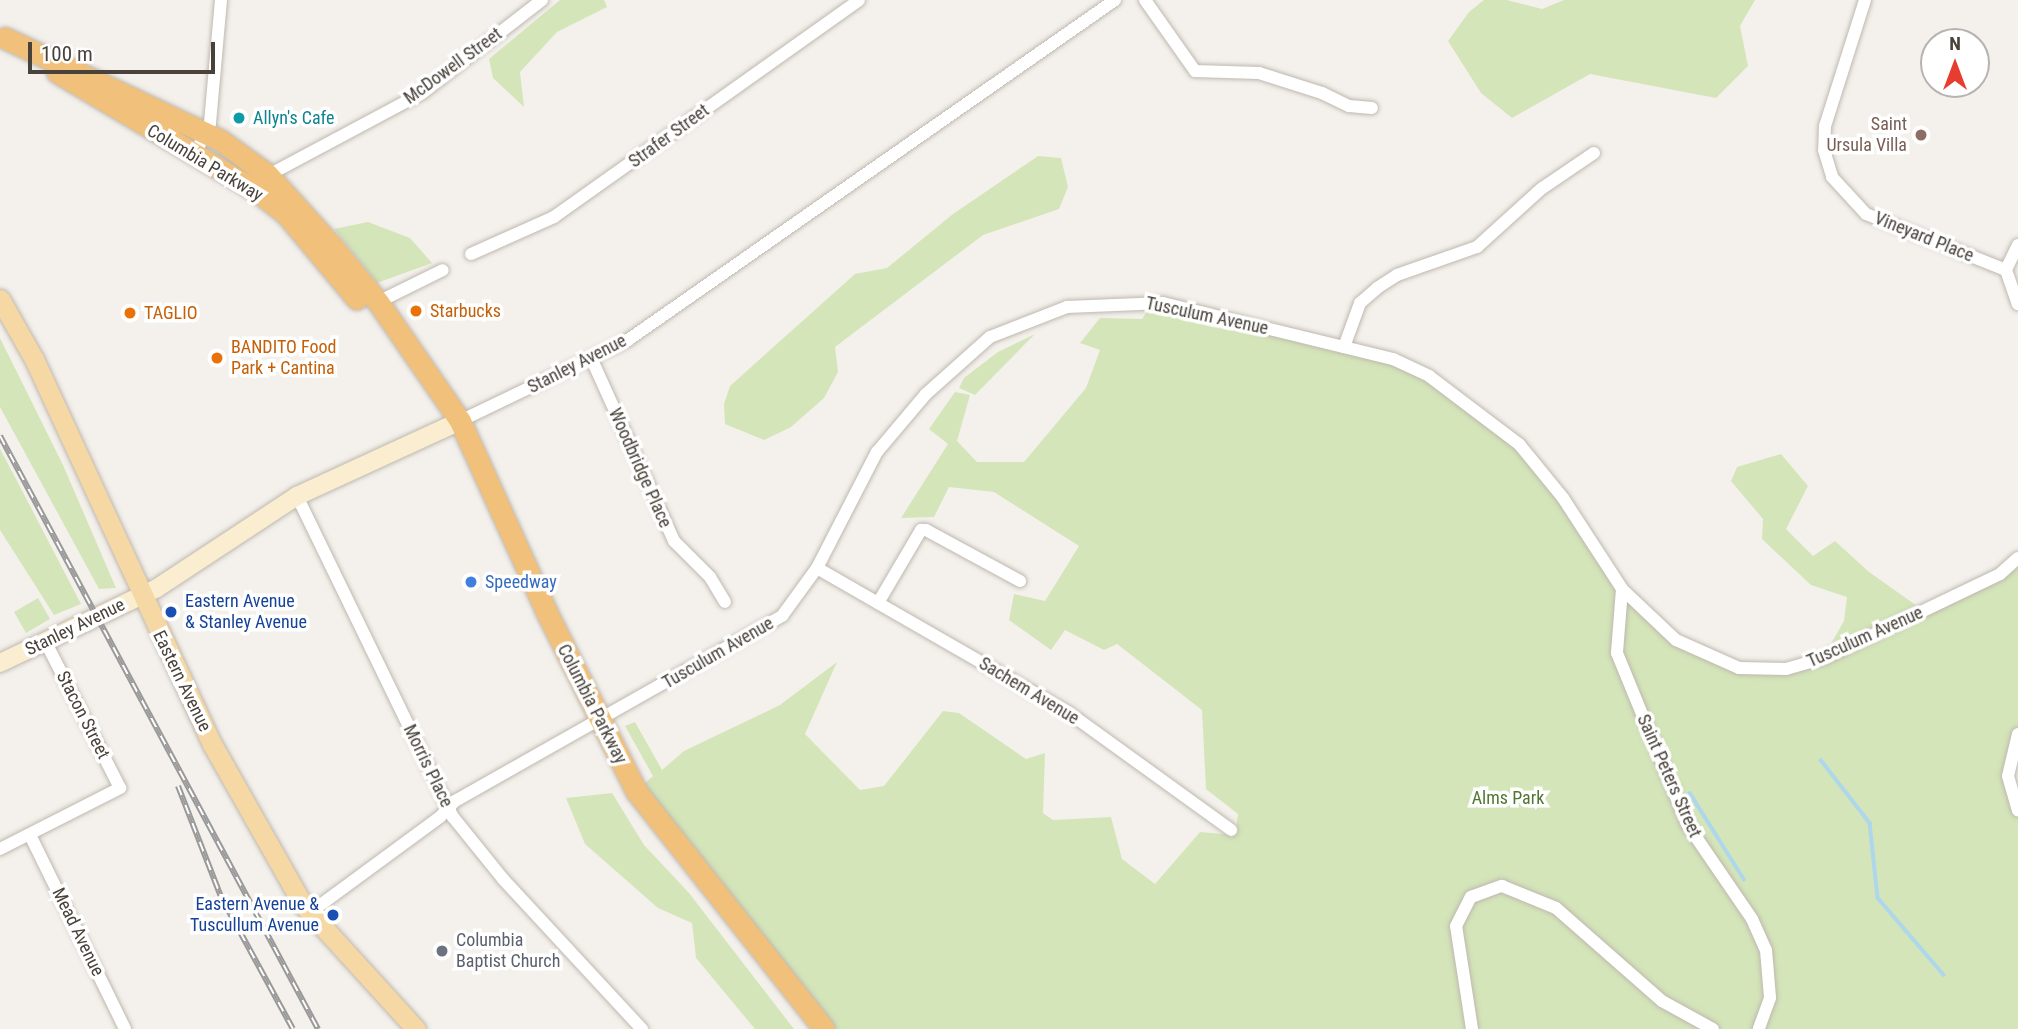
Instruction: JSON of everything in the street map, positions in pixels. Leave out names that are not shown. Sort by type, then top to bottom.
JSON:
[{"type":"highway","name":"Columbia Parkway","points":[[3,36],[206,133],[260,181],[378,302],[460,421],[636,791],[824,1029]]},
{"type":"highway","name":"Columbia Parkway","points":[[3,36],[92,96],[195,153],[260,181],[379,324],[409,349]]},
{"type":"highway","points":[[92,96],[144,108],[197,136],[206,133]]},
{"type":"main road","name":"Eastern Avenue","points":[[0,299],[34,359],[212,744],[308,914],[416,1029]]},
{"type":"street","points":[[195,153],[206,133],[221,0]]},
{"type":"street","name":"McDowell Street","points":[[260,181],[422,93],[542,0]]},
{"type":"street","name":"Strafer Street","points":[[471,254],[554,216],[859,0]]},
{"type":"street","name":"Stanley Avenue","points":[[0,663],[46,643],[141,594],[297,496],[592,360],[628,340],[1115,0]]},
{"type":"street","points":[[1145,0],[1195,71],[1259,73],[1322,93],[1349,107],[1372,108]]},
{"type":"street","name":"Vineyard Place","points":[[1865,0],[1825,126],[1824,143],[1832,177],[1866,214],[2006,270]]},
{"type":"street","points":[[1344,346],[1360,303],[1377,288],[1397,275],[1478,247],[1541,189],[1594,153]]},
{"type":"street","points":[[2018,245],[2006,270],[2018,304]]},
{"type":"street","points":[[378,302],[443,270]]},
{"type":"street","name":"Tusculum Avenue","points":[[308,914],[448,809],[782,616],[817,568],[854,489],[884,443],[964,357],[1011,326],[1067,307],[1153,302],[1393,359],[1486,415],[1535,462],[1622,589],[1676,640],[1695,652],[1739,668],[1786,669],[1825,658],[2000,574],[2018,558]]},
{"type":"street","name":"Woodbridge Place","points":[[592,360],[674,541],[710,577],[725,602]]},
{"type":"street","name":"Morris Place","points":[[297,496],[448,809],[503,880],[642,1029]]},
{"type":"street","points":[[878,603],[921,530],[926,530],[1020,581]]},
{"type":"street","name":"Sachem Avenue","points":[[817,568],[1069,713],[1231,830]]},
{"type":"street","name":"Saint Peters Street","points":[[1622,589],[1616,653],[1687,824],[1752,919],[1766,950],[1770,998],[1759,1029]]},
{"type":"street","name":"Stacon Street","points":[[30,835],[120,788],[46,643]]},
{"type":"street","points":[[2018,733],[2008,776],[2018,811]]},
{"type":"street","points":[[1,846],[30,835]]},
{"type":"street","name":"Mead Avenue","points":[[30,835],[125,1029]]},
{"type":"street","points":[[1472,1029],[1456,926],[1471,897],[1502,886],[1556,908],[1662,1000],[1713,1029]]},
{"type":"green space","points":[[560,0],[604,0],[607,7],[557,32],[520,72],[524,107],[493,78],[489,59]]},
{"type":"green space","points":[[1484,0],[1507,0],[1542,9],[1564,0],[1755,0],[1740,26],[1748,66],[1716,98],[1590,74],[1512,118],[1481,93],[1448,41],[1469,12]]},
{"type":"green space","points":[[1038,156],[1061,158],[1068,187],[1059,209],[983,235],[835,347],[838,372],[824,398],[791,427],[764,440],[725,424],[724,404],[730,386],[855,274],[887,268],[953,214]]},
{"type":"green space","points":[[368,222],[410,238],[432,263],[377,283],[334,229]]},
{"type":"green space","name":"Alms Park","points":[[1153,302],[1393,359],[1519,444],[1622,589],[1676,640],[1739,668],[1806,665],[2018,558],[2018,734],[2008,776],[2018,811],[2018,1029],[824,1029],[636,791],[653,776],[625,726],[635,722],[662,770],[684,751],[780,705],[837,662],[805,734],[860,790],[884,786],[943,711],[959,713],[1026,759],[1045,753],[1043,813],[1053,820],[1111,817],[1122,859],[1155,884],[1200,832],[1235,835],[1238,814],[1206,789],[1202,710],[1117,644],[1104,650],[1065,630],[1051,650],[1009,620],[1014,594],[1045,601],[1079,546],[994,492],[949,487],[934,517],[901,518],[948,444],[929,429],[955,392],[970,395],[957,441],[977,462],[1024,462],[1086,388],[1100,350],[1080,343],[1100,318],[1142,319]]},
{"type":"green space","points":[[1035,334],[975,395],[959,388],[964,378],[998,352]]},
{"type":"green space","points":[[0,338],[63,465],[116,588],[99,589],[0,407]]},
{"type":"green space","points":[[0,449],[81,604],[54,615],[0,530]]},
{"type":"green space","points":[[1781,454],[1808,486],[1786,529],[1813,556],[1835,541],[1869,572],[1917,606],[1829,647],[1844,621],[1847,597],[1811,585],[1762,539],[1763,519],[1731,481],[1737,467]]},
{"type":"green space","points":[[38,598],[50,619],[26,633],[14,612]]},
{"type":"green space","points":[[612,793],[644,845],[689,893],[794,1029],[755,1029],[696,958],[692,923],[658,908],[585,844],[566,798]]},
{"type":"waterway","points":[[1821,760],[1870,823],[1878,898],[1944,975]]},
{"type":"waterway","points":[[1690,793],[1744,879]]},
{"type":"railway","points":[[0,436],[318,1029]]},
{"type":"railway","points":[[178,786],[221,897],[293,1029]]},
{"type":"place","name":"Allyn's Cafe","points":[[239,118]]},
{"type":"place","name":"Saint Ursula Villa","points":[[1921,135]]},
{"type":"place","name":"Starbucks","points":[[416,311]]},
{"type":"place","name":"TAGLIO","points":[[130,313]]},
{"type":"place","name":"BANDITO Food Park + Cantina","points":[[217,358]]},
{"type":"place","name":"Speedway","points":[[471,582]]},
{"type":"place","name":"Eastern Avenue & Stanley Avenue","points":[[171,612]]},
{"type":"place","name":"Eastern Avenue & Tuscullum Avenue","points":[[333,915]]},
{"type":"place","name":"Columbia Baptist Church","points":[[442,951]]}]
